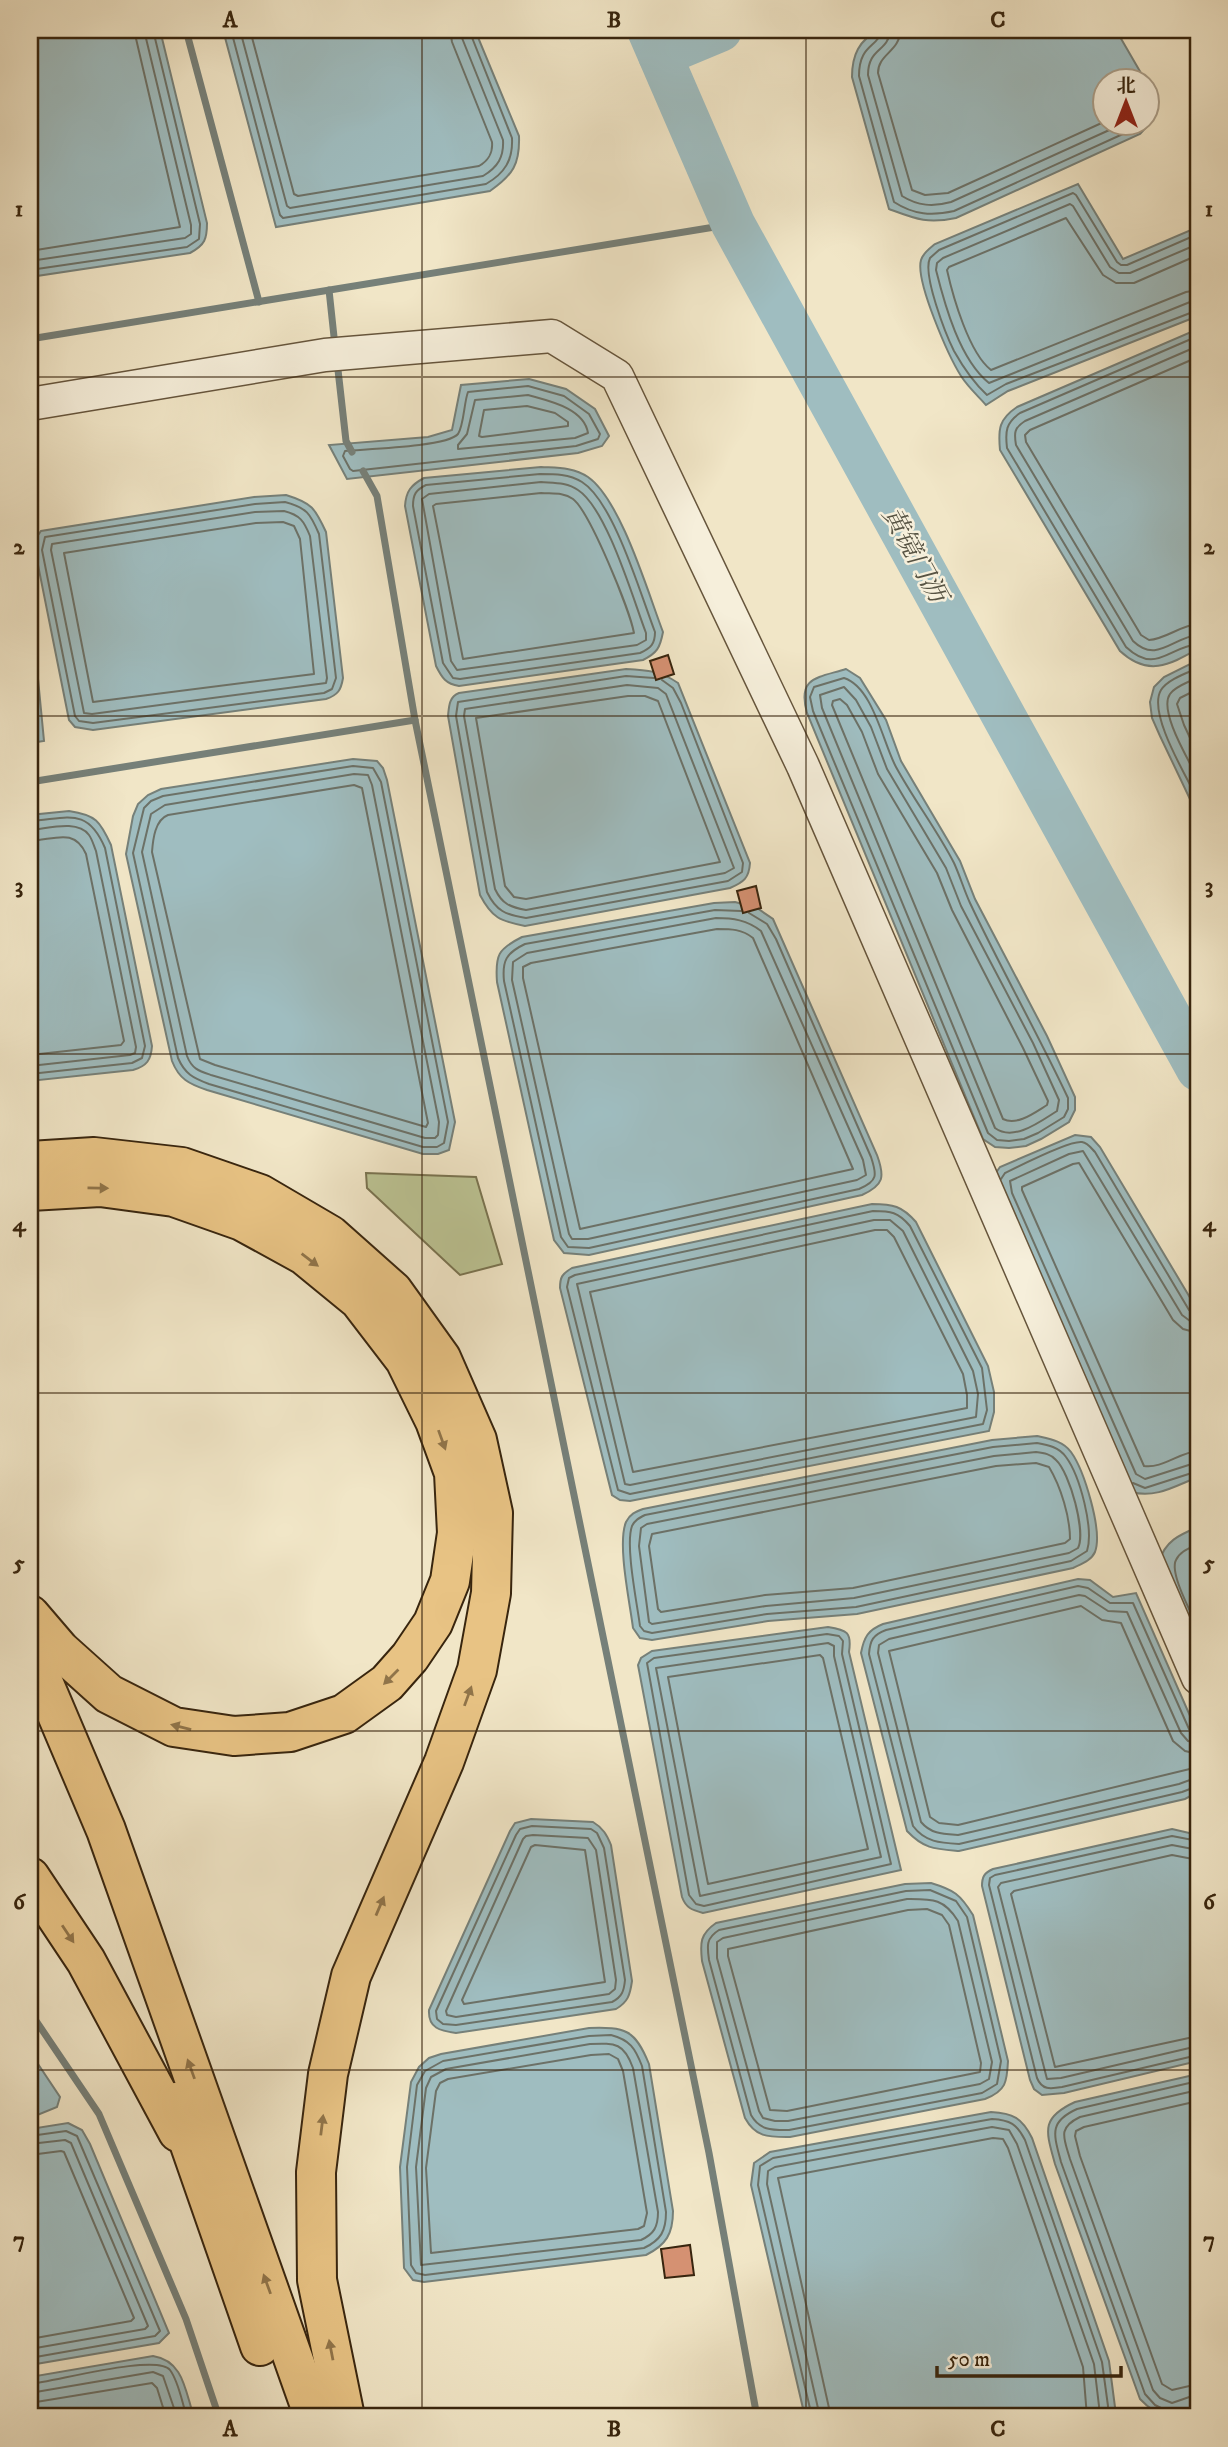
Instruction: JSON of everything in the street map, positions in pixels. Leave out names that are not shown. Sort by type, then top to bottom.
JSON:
[{"type":"highway","points":[[30,1161],[94,1157],[182,1167],[260,1194],[330,1235],[393,1291],[409,1313],[441,1358],[477,1440],[493,1513],[491,1593],[477,1670],[444,1762],[351,1976],[328,2074],[316,2172],[317,2280],[345,2417]]},
{"type":"highway","points":[[30,1191],[100,1187],[174,1197],[242,1221],[304,1255],[359,1300],[405,1360],[435,1421],[454,1473],[457,1533],[450,1581],[433,1623],[410,1657],[387,1682],[344,1714],[290,1732],[234,1737],[174,1727],[109,1694],[60,1650],[30,1615]]},
{"type":"highway","points":[[30,1651],[314,2417]]},
{"type":"highway","points":[[30,1695],[98,1834],[196,2167],[286,2417]]},
{"type":"highway","points":[[30,1877],[86,1961],[196,2167]]},
{"type":"street","points":[[30,404],[325,355],[552,336],[617,376],[803,766],[1198,1678]]},
{"type":"green space","points":[[366,1173],[476,1177],[502,1264],[460,1275],[367,1188]]},
{"type":"water","points":[[30,30],[160,30],[207,223],[206,237],[199,247],[190,253],[30,277]]},
{"type":"water","points":[[223,30],[475,30],[519,136],[514,168],[490,191],[276,227]]},
{"type":"water","points":[[879,30],[1116,30],[1137,66],[1092,66],[1092,136],[1136,136],[956,218],[922,220],[889,209],[852,77],[853,62],[866,38]]},
{"type":"water","points":[[1078,184],[1123,259],[1198,227],[1198,316],[1008,391],[986,405],[961,376],[941,336],[923,284],[921,260],[926,251],[935,244]]},
{"type":"water","points":[[1198,329],[1198,649],[1168,664],[1149,666],[1130,659],[1120,651],[1000,450],[999,436],[1003,420],[1017,407]]},
{"type":"water","points":[[529,379],[566,389],[595,409],[609,436],[602,446],[578,453],[347,479],[329,445],[428,437],[452,430],[461,385]]},
{"type":"water","points":[[541,467],[577,471],[588,477],[612,505],[632,548],[663,632],[659,646],[643,660],[459,686],[451,684],[442,677],[436,666],[405,506],[408,492],[424,478]]},
{"type":"water","points":[[286,495],[312,508],[326,532],[343,678],[338,692],[326,699],[93,730],[75,727],[69,720],[35,550],[36,538],[41,531],[254,497]]},
{"type":"water","points":[[30,596],[44,741],[30,743]]},
{"type":"water","points":[[1198,660],[1198,816],[1152,718],[1150,702],[1154,687],[1164,677]]},
{"type":"water","points":[[626,669],[654,672],[678,683],[750,863],[747,876],[730,888],[525,926],[503,920],[493,914],[480,895],[448,716],[451,699],[459,693]]},
{"type":"water","points":[[846,669],[860,678],[886,720],[901,761],[960,861],[975,899],[1047,1036],[1075,1097],[1075,1110],[1069,1122],[1026,1146],[995,1147],[983,1139],[807,713],[807,686],[818,677]]},
{"type":"water","points":[[353,759],[377,761],[387,780],[455,1122],[449,1150],[438,1154],[423,1154],[207,1090],[181,1077],[172,1061],[126,854],[138,804],[161,789]]},
{"type":"water","points":[[69,811],[96,820],[111,845],[152,1046],[149,1059],[142,1067],[133,1070],[30,1081],[30,815]]},
{"type":"water","points":[[735,902],[757,908],[773,919],[877,1155],[881,1180],[875,1188],[862,1195],[589,1255],[564,1253],[554,1240],[497,982],[500,954],[508,945],[522,937],[714,903]]},
{"type":"water","points":[[1075,1135],[1091,1137],[1100,1147],[1198,1311],[1198,1477],[1149,1494],[1132,1492],[995,1174],[1000,1167]]},
{"type":"water","points":[[872,1204],[897,1207],[916,1222],[988,1366],[994,1392],[994,1412],[989,1431],[630,1501],[620,1500],[612,1495],[560,1288],[564,1274],[572,1268]]},
{"type":"water","points":[[1037,1436],[1056,1441],[1068,1448],[1086,1486],[1097,1542],[1093,1555],[1073,1568],[857,1614],[768,1621],[652,1640],[640,1638],[633,1628],[623,1544],[626,1522],[638,1511],[992,1440]]},
{"type":"water","points":[[1198,1527],[1198,1667],[1159,1562],[1165,1549],[1174,1540]]},
{"type":"water","points":[[1078,1579],[1090,1580],[1113,1597],[1136,1593],[1198,1734],[1198,1792],[1185,1799],[959,1851],[925,1845],[907,1831],[861,1653],[867,1635],[883,1624]]},
{"type":"water","points":[[828,1627],[840,1629],[849,1636],[849,1652],[901,1870],[703,1913],[693,1910],[685,1904],[682,1897],[638,1665],[641,1658],[652,1651]]},
{"type":"water","points":[[531,1819],[593,1822],[608,1838],[632,1981],[628,1998],[616,2009],[456,2033],[440,2030],[433,2025],[429,2010],[510,1831],[515,1823]]},
{"type":"water","points":[[1172,1829],[1198,1835],[1198,2061],[1064,2093],[1042,2095],[1034,2089],[1030,2080],[982,1880],[987,1872],[993,1869]]},
{"type":"water","points":[[931,1883],[956,1894],[973,1915],[1008,2061],[1004,2085],[997,2093],[985,2099],[790,2137],[759,2133],[745,2118],[702,1961],[701,1944],[704,1935],[716,1923],[905,1884]]},
{"type":"water","points":[[589,2028],[612,2028],[627,2032],[639,2043],[649,2064],[673,2211],[672,2226],[667,2238],[646,2255],[424,2282],[413,2280],[404,2268],[400,2167],[411,2082],[419,2067],[429,2058],[441,2054]]},
{"type":"water","points":[[30,2052],[60,2097],[57,2107],[30,2118]]},
{"type":"water","points":[[1198,2074],[1198,2409],[1166,2415],[1154,2411],[1140,2399],[1055,2164],[1048,2134],[1051,2120],[1056,2114],[1075,2102]]},
{"type":"water","points":[[991,2112],[1016,2118],[1032,2138],[1109,2361],[1115,2407],[1113,2417],[805,2417],[751,2185],[754,2163],[770,2152]]},
{"type":"water","points":[[68,2123],[82,2130],[90,2144],[169,2333],[159,2343],[30,2365],[30,2129]]},
{"type":"water","points":[[153,2356],[171,2364],[177,2371],[194,2417],[30,2417],[30,2377]]},
{"type":"building","points":[[668,655],[674,674],[656,680],[650,661]]},
{"type":"building","points":[[756,886],[761,908],[743,913],[737,891]]},
{"type":"building","points":[[690,2245],[694,2275],[665,2278],[661,2249]]},
{"type":"waterway","points":[[186,30],[259,302]]},
{"type":"waterway","name":"黄镜门沥","points":[[649,30],[733,224],[1198,1069]]},
{"type":"waterway","points":[[660,55],[720,30]]},
{"type":"waterway","points":[[30,339],[733,224]]},
{"type":"waterway","points":[[329,290],[335,346]]},
{"type":"waterway","points":[[337,361],[346,441],[352,452]]},
{"type":"waterway","points":[[363,471],[377,496],[415,720],[709,2153],[757,2417]]},
{"type":"waterway","points":[[30,782],[415,720]]},
{"type":"waterway","points":[[30,2012],[99,2114],[186,2319],[219,2417]]}]
